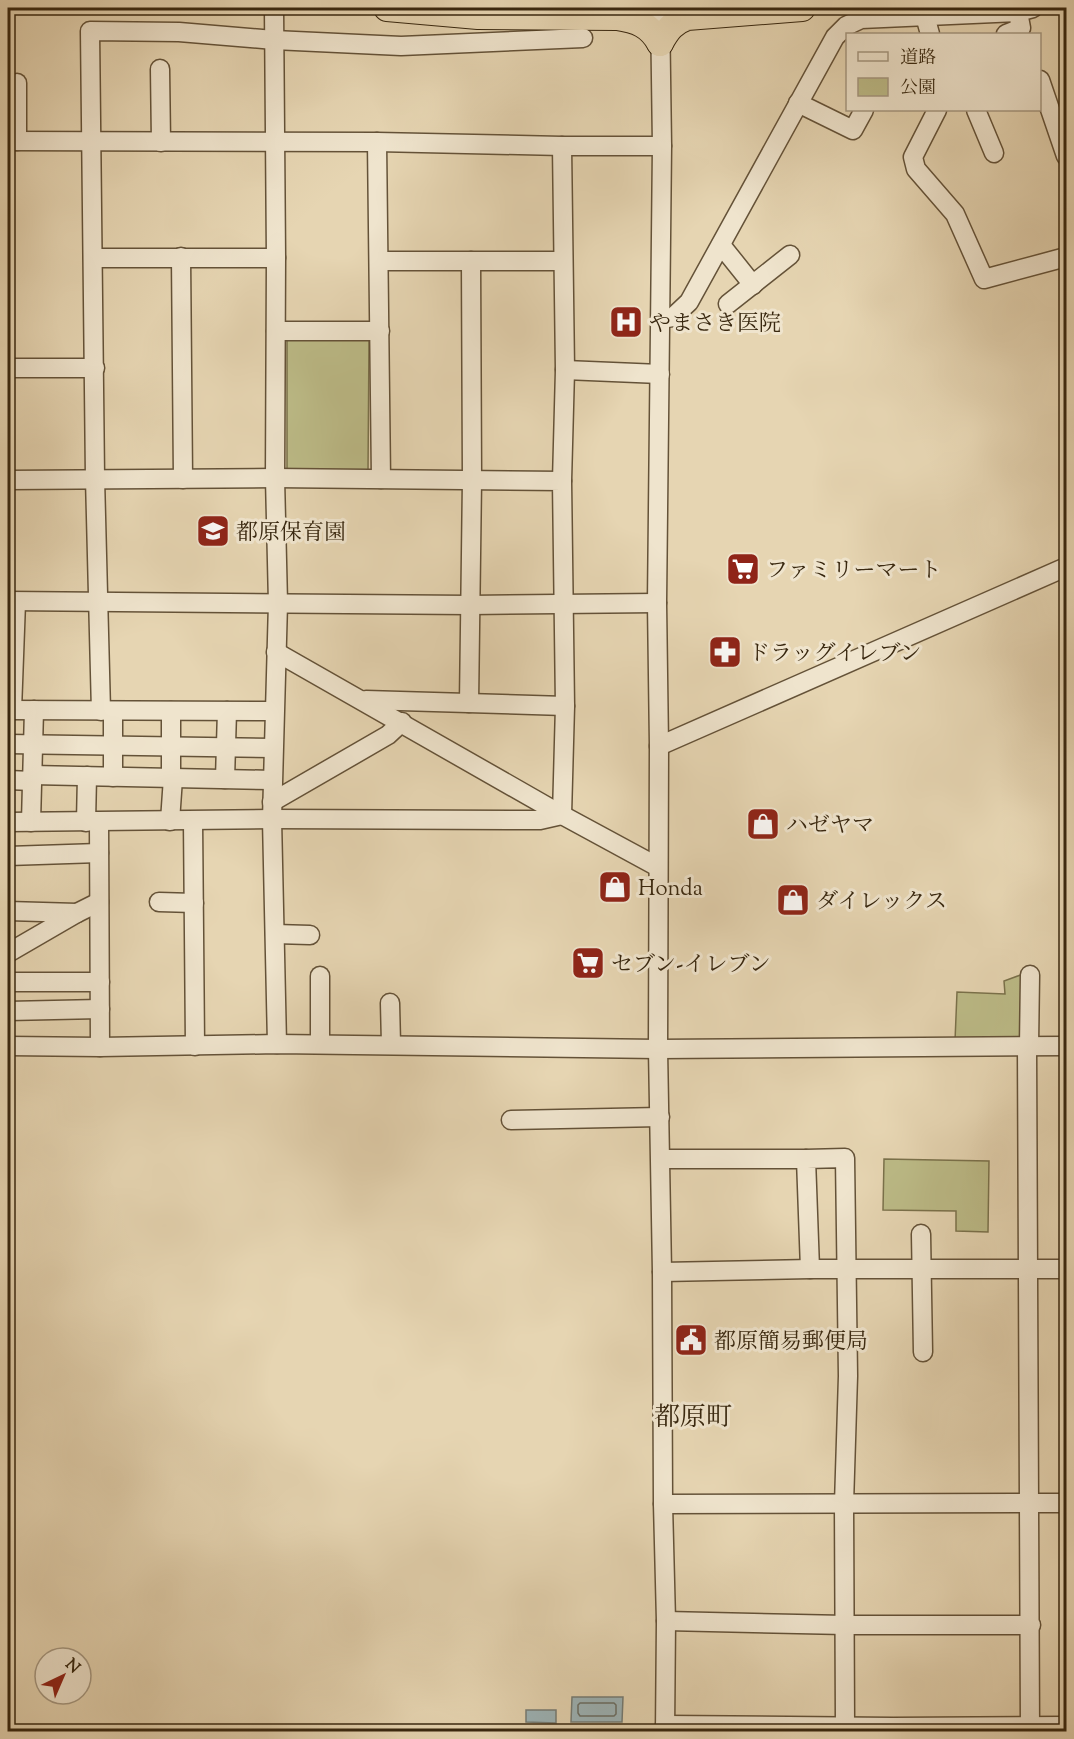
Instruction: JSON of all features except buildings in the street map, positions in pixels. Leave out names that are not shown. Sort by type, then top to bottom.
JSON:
[{"type":"highway","points":[[387,8],[478,16],[626,12],[653,31],[660,43],[668,29],[678,21],[701,11],[802,8]]},
{"type":"street","points":[[660,8],[662,146],[657,603],[658,1049],[666,1621],[665,1728],[846,1725],[893,1729],[1030,1729],[1066,1726]]},
{"type":"street","points":[[904,33],[918,16]]},
{"type":"street","points":[[918,16],[929,33]]},
{"type":"street","points":[[661,319],[673,316],[689,302],[798,103],[835,38],[846,26],[861,19],[918,16],[1020,23]]},
{"type":"street","points":[[113,777],[113,745],[107,711],[98,603],[90,31],[179,32],[274,24],[401,46],[583,38]]},
{"type":"street","points":[[274,24],[275,478],[278,603],[273,711],[272,810],[277,1044]]},
{"type":"street","points":[[160,69],[161,142]]},
{"type":"street","points":[[17,83],[12,141],[377,142],[662,146]]},
{"type":"street","points":[[1041,83],[1066,156]]},
{"type":"street","points":[[798,103],[853,130],[863,111]]},
{"type":"street","points":[[936,111],[913,157],[916,169],[955,214],[984,279],[1066,256]]},
{"type":"street","points":[[976,111],[993,153]]},
{"type":"street","points":[[377,142],[381,479]]},
{"type":"street","points":[[562,146],[565,370],[562,481],[565,705],[562,815]]},
{"type":"street","points":[[721,245],[753,285]]},
{"type":"street","points":[[728,304],[790,255]]},
{"type":"street","points":[[181,257],[183,479]]},
{"type":"street","points":[[93,258],[276,258]]},
{"type":"street","points":[[379,261],[563,261]]},
{"type":"street","points":[[469,703],[472,480],[471,261]]},
{"type":"street","points":[[276,331],[380,331]]},
{"type":"street","points":[[8,368],[94,368]]},
{"type":"street","points":[[565,370],[660,374]]},
{"type":"street","points":[[8,480],[275,478],[562,481]]},
{"type":"street","points":[[659,746],[1066,567]]},
{"type":"street","points":[[273,711],[10,710],[12,601],[470,605],[657,603]]},
{"type":"street","points":[[276,651],[562,815],[658,867]]},
{"type":"street","points":[[364,700],[565,705]]},
{"type":"street","points":[[31,822],[33,710]]},
{"type":"street","points":[[171,711],[171,821]]},
{"type":"street","points":[[225,779],[227,711]]},
{"type":"street","points":[[272,810],[388,735],[402,722]]},
{"type":"street","points":[[8,744],[273,748]]},
{"type":"street","points":[[8,780],[87,776],[272,780]]},
{"type":"street","points":[[87,776],[92,822],[99,853],[100,1047]]},
{"type":"street","points":[[8,822],[193,821],[272,810],[540,820],[562,815]]},
{"type":"street","points":[[193,821],[195,1046]]},
{"type":"street","points":[[8,856],[99,853]]},
{"type":"street","points":[[8,953],[99,902]]},
{"type":"street","points":[[159,902],[194,903]]},
{"type":"street","points":[[8,911],[77,913]]},
{"type":"street","points":[[274,934],[310,935]]},
{"type":"street","points":[[1030,975],[1028,1046],[1030,1729]]},
{"type":"street","points":[[320,976],[320,1044]]},
{"type":"street","points":[[8,982],[100,982]]},
{"type":"street","points":[[390,1003],[391,1044]]},
{"type":"street","points":[[8,1011],[100,1009]]},
{"type":"street","points":[[8,1046],[391,1044],[658,1049],[1066,1046]]},
{"type":"street","points":[[511,1120],[660,1117]]},
{"type":"street","points":[[806,1158],[810,1269]]},
{"type":"street","points":[[661,1159],[845,1158],[848,1376],[844,1504],[846,1725]]},
{"type":"street","points":[[921,1234],[923,1352]]},
{"type":"street","points":[[662,1272],[810,1269],[1066,1269]]},
{"type":"street","points":[[663,1504],[1066,1503]]},
{"type":"street","points":[[666,1621],[845,1625],[1031,1625]]},
{"type":"green space","points":[[287,338],[369,339],[368,473],[287,473]]},
{"type":"green space","points":[[1026,973],[1024,1043],[955,1041],[957,992],[1005,994],[1004,981]]},
{"type":"green space","points":[[884,1159],[989,1161],[988,1232],[956,1231],[956,1211],[883,1210]]},
{"type":"water","points":[[572,1697],[623,1697],[622,1722],[571,1722]]},
{"type":"water","points":[[526,1710],[556,1710],[556,1723],[526,1722]]},
{"type":"place","name":"やまさき医院","points":[[626,322]]},
{"type":"place","name":"都原保育園","points":[[213,531]]},
{"type":"place","name":"ファミリーマート","points":[[743,569]]},
{"type":"place","name":"ドラッグイレブン","points":[[725,652]]},
{"type":"place","name":"ハゼヤマ","points":[[763,824]]},
{"type":"place","name":"Honda","points":[[615,887]]},
{"type":"place","name":"ダイレックス","points":[[793,900]]},
{"type":"place","name":"セブン-イレブン","points":[[588,963]]},
{"type":"place","name":"都原簡易郵便局","points":[[691,1340]]},
{"type":"district","name":"都原町","points":[[693,1416]]}]
